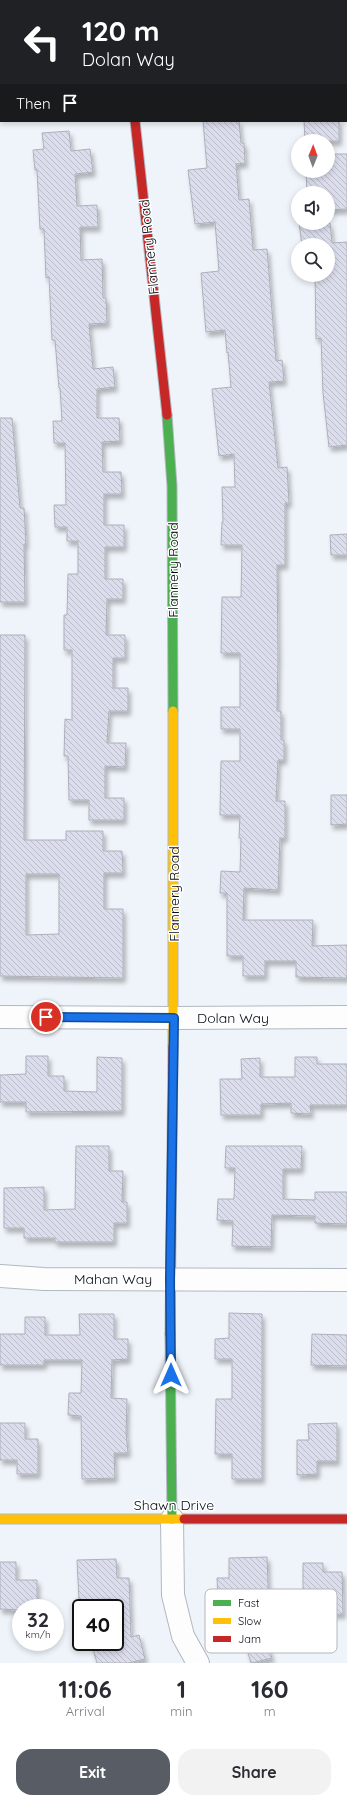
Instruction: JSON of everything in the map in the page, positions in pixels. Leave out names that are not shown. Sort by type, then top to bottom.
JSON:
[{"type":"street","name":"Flannery Road","points":[[135,122],[165,399],[172,486],[174,1018],[170,1279],[173,1595],[183,1636],[198,1663]]},
{"type":"street","name":"Dolan Way","points":[[0,1017],[347,1017]]},
{"type":"street","name":"Mahan Way","points":[[0,1276],[44,1279],[347,1280]]},
{"type":"street","name":"Shawn Drive","points":[[0,1519],[347,1519]]},
{"type":"building","points":[[203,122],[239,122],[241,143],[244,143],[245,163],[236,164],[239,200],[249,199],[253,250],[267,249],[276,361],[282,360],[284,381],[269,382],[278,468],[287,467],[289,503],[285,503],[285,565],[277,565],[277,711],[281,711],[281,740],[284,740],[284,760],[278,760],[276,801],[285,801],[285,838],[280,838],[278,890],[244,888],[243,920],[313,920],[312,946],[347,945],[347,978],[296,977],[296,961],[265,961],[265,976],[243,976],[243,956],[227,956],[227,893],[220,893],[221,871],[240,872],[241,838],[239,838],[240,815],[220,815],[221,761],[240,761],[240,729],[221,729],[221,707],[240,707],[240,653],[221,653],[222,597],[241,597],[242,545],[221,545],[223,522],[222,487],[235,487],[234,454],[219,456],[212,389],[231,387],[228,352],[227,353],[225,330],[206,332],[201,273],[219,271],[215,222],[195,224],[188,170],[207,168]]},
{"type":"building","points":[[304,122],[339,122],[339,141],[335,141],[335,134],[305,134]]},
{"type":"building","points":[[69,131],[71,151],[90,149],[93,172],[75,174],[77,206],[97,205],[98,227],[80,227],[81,260],[102,259],[103,298],[106,298],[107,323],[89,324],[93,369],[113,367],[115,387],[97,389],[97,418],[119,418],[120,441],[102,442],[103,472],[121,472],[122,494],[104,494],[104,525],[124,525],[124,547],[105,547],[105,579],[123,579],[123,599],[107,599],[106,635],[125,635],[125,658],[113,658],[113,688],[128,688],[128,711],[109,711],[107,743],[126,743],[125,767],[105,766],[105,798],[124,798],[124,820],[89,820],[89,800],[69,800],[68,756],[64,756],[65,719],[72,720],[72,650],[64,650],[64,615],[67,615],[68,574],[78,574],[78,541],[67,541],[67,527],[55,527],[54,505],[66,505],[65,443],[54,443],[53,421],[62,421],[60,388],[55,340],[52,340],[49,277],[46,278],[44,229],[40,229],[37,170],[35,170],[33,150],[44,149],[42,133]]},
{"type":"building","points":[[335,154],[347,154],[347,209],[335,210],[335,186],[307,186],[306,178],[335,178]]},
{"type":"building","points":[[300,230],[331,230],[332,238],[301,238]]},
{"type":"building","points":[[347,242],[347,445],[329,447],[323,393],[321,338],[316,339],[315,282],[335,282],[335,243]]},
{"type":"building","points":[[0,418],[12,418],[20,508],[24,508],[26,544],[24,544],[25,602],[0,602]]},
{"type":"building","points":[[347,534],[347,555],[331,555],[330,535]]},
{"type":"building","points":[[0,635],[25,635],[24,840],[66,840],[66,831],[103,831],[103,851],[122,851],[123,873],[104,873],[104,909],[123,909],[123,978],[0,976]],"holes":[[[26,874],[59,874],[59,934],[26,935]]]},
{"type":"building","points":[[331,795],[347,795],[347,824],[331,825]]},
{"type":"building","points":[[26,1056],[48,1056],[48,1076],[64,1076],[64,1091],[97,1092],[97,1057],[122,1058],[122,1111],[26,1112],[26,1102],[0,1102],[0,1075],[26,1074]]},
{"type":"building","points":[[295,1057],[317,1057],[317,1064],[347,1064],[347,1105],[310,1105],[311,1114],[291,1113],[291,1103],[261,1104],[261,1115],[221,1115],[220,1079],[242,1079],[241,1059],[260,1058],[260,1077],[295,1077]]},
{"type":"building","points":[[76,1146],[109,1146],[109,1171],[123,1171],[122,1202],[127,1202],[127,1223],[114,1223],[114,1242],[55,1242],[55,1238],[24,1238],[24,1228],[4,1228],[4,1188],[44,1187],[44,1210],[75,1209]]},
{"type":"building","points":[[226,1146],[302,1146],[301,1169],[283,1169],[283,1199],[315,1200],[315,1192],[347,1192],[347,1224],[315,1223],[315,1216],[272,1215],[271,1247],[232,1246],[233,1221],[217,1220],[218,1199],[234,1199],[235,1168],[225,1168]]},
{"type":"building","points":[[229,1313],[262,1314],[262,1479],[232,1479],[232,1454],[215,1454],[216,1399],[232,1399],[232,1359],[215,1359],[215,1339],[229,1338]]},
{"type":"building","points":[[79,1314],[114,1314],[114,1339],[128,1339],[128,1359],[112,1360],[111,1398],[127,1399],[126,1432],[128,1453],[114,1453],[115,1478],[82,1479],[81,1416],[68,1415],[69,1393],[81,1393],[82,1360],[44,1360],[44,1365],[0,1365],[0,1334],[25,1334],[25,1317],[45,1317],[45,1335],[80,1335]]},
{"type":"building","points":[[312,1334],[347,1335],[347,1366],[311,1365]]},
{"type":"building","points":[[0,1423],[25,1423],[25,1439],[38,1439],[38,1474],[17,1474],[17,1460],[0,1460]]},
{"type":"building","points":[[337,1423],[337,1461],[317,1461],[317,1474],[297,1475],[297,1440],[309,1440],[308,1424]]},
{"type":"building","points":[[267,1557],[268,1589],[218,1589],[217,1578],[229,1578],[229,1558]]},
{"type":"building","points":[[116,1559],[117,1578],[129,1578],[131,1637],[139,1635],[145,1659],[128,1663],[97,1663],[94,1651],[124,1651],[124,1599],[79,1599],[77,1560]]},
{"type":"building","points":[[0,1562],[16,1562],[16,1580],[37,1580],[37,1599],[12,1599],[12,1610],[0,1609]]},
{"type":"building","points":[[303,1563],[323,1563],[323,1572],[342,1572],[343,1614],[337,1614],[337,1589],[303,1589]]},
{"type":"building","points":[[248,1653],[270,1653],[272,1658],[251,1663]]},
{"type":"traffic: fast","points":[[167,415],[172,486],[173,711]]},
{"type":"traffic: fast","points":[[170,1334],[172,1519]]},
{"type":"traffic: slow","points":[[173,711],[173,1046]]},
{"type":"traffic: slow","points":[[0,1519],[184,1519]]},
{"type":"traffic: jam","points":[[135,122],[167,415]]},
{"type":"traffic: jam","points":[[170,1334],[173,1046]]},
{"type":"traffic: jam","points":[[184,1519],[347,1519]]},
{"type":"route","points":[[46,1017],[174,1018],[170,1279],[171,1375]]}]
